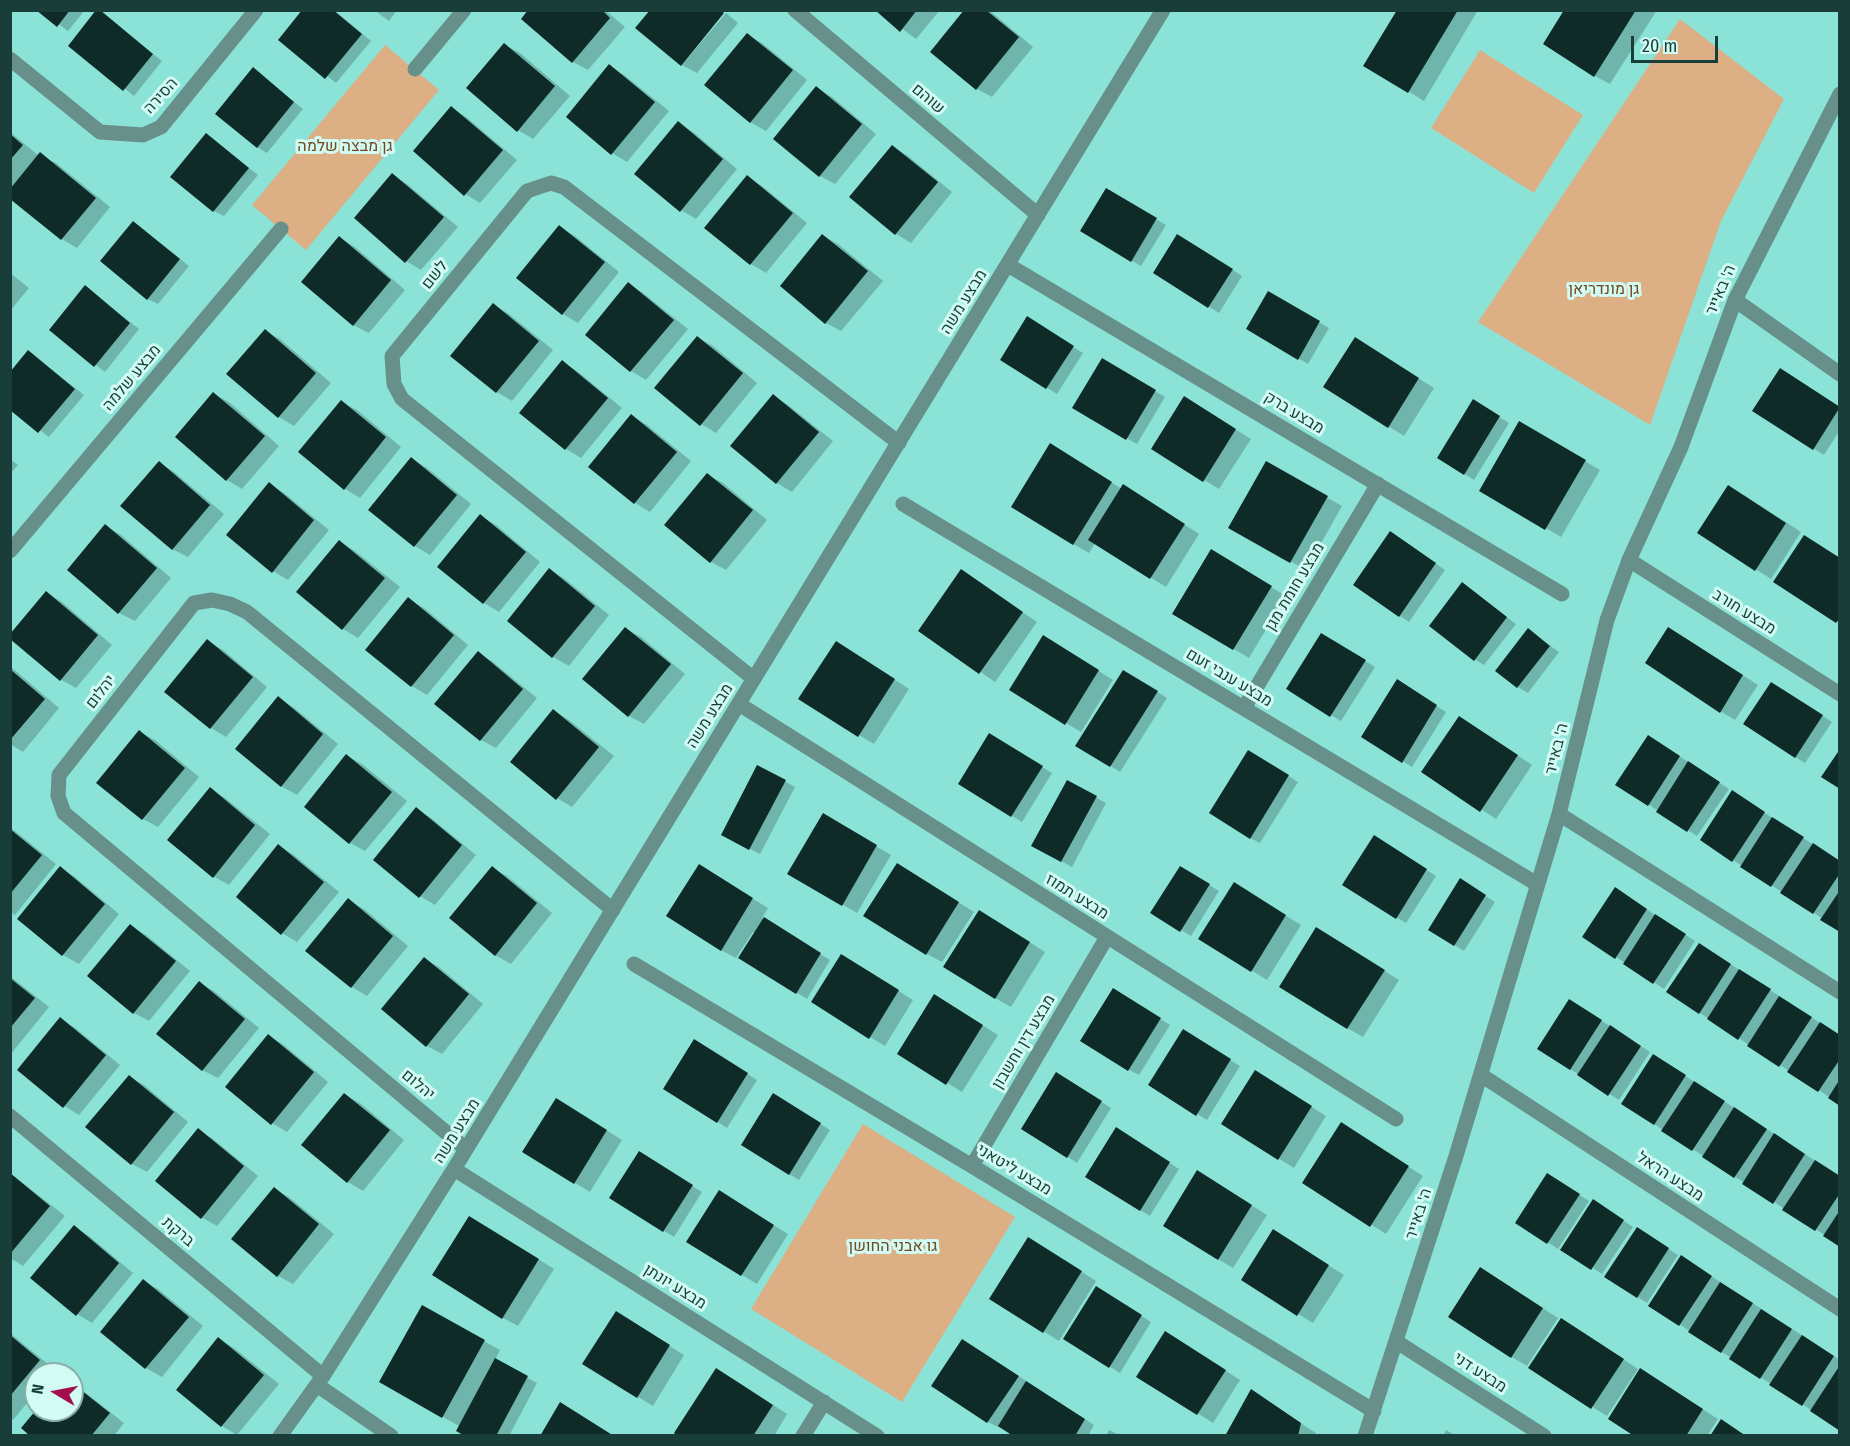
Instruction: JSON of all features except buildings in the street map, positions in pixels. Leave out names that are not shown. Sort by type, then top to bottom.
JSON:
[{"type":"street","name":"הסירה","points":[[10,59],[100,132],[143,135],[161,127],[256,10]]},
{"type":"street","points":[[415,69],[464,10]]},
{"type":"street","name":"שוהם","points":[[795,10],[1038,215]]},
{"type":"street","name":"מבצע משה","points":[[280,1436],[320,1380],[454,1169],[1163,10]]},
{"type":"street","name":"ה' באייר","points":[[1365,1436],[1481,1075],[1559,814],[1608,620],[1629,560],[1681,447],[1735,300],[1839,94]]},
{"type":"street","name":"לשם","points":[[754,679],[402,399],[394,384],[392,356],[527,191],[551,183],[564,187],[899,443]]},
{"type":"street","name":"מבצע שלמה","points":[[10,550],[281,229]]},
{"type":"street","name":"מבצע ברק","points":[[1008,265],[1562,594]]},
{"type":"street","points":[[1735,300],[1839,374]]},
{"type":"street","name":"מבצע חומת מגן","points":[[1244,708],[1378,484]]},
{"type":"street","name":"מבצע ענבי זעם","points":[[903,504],[1537,884]]},
{"type":"street","name":"מבצע חורב","points":[[1629,560],[1839,694]]},
{"type":"street","name":"יהלום","points":[[466,1149],[64,813],[58,796],[59,775],[194,603],[212,600],[230,604],[247,612],[613,910]]},
{"type":"street","name":"מבצע תמוז","points":[[739,704],[1396,1119]]},
{"type":"street","points":[[1559,814],[1839,992]]},
{"type":"street","name":"מבצע דין וחשבון","points":[[972,1166],[1107,937]]},
{"type":"street","name":"מבצע ליטאני","points":[[634,964],[972,1166],[1374,1411]]},
{"type":"street","name":"מבצע הראל","points":[[1481,1075],[1839,1309]]},
{"type":"street","name":"ברקת","points":[[10,1116],[320,1380],[391,1436]]},
{"type":"street","name":"מבצע יונתן","points":[[454,1169],[877,1436]]},
{"type":"street","name":"מבצע דני","points":[[1397,1342],[1544,1436]]},
{"type":"street","points":[[803,1436],[824,1402]]},
{"type":"green space","name":"גן מונדריאן","points":[[1680,19],[1784,99],[1721,221],[1650,425],[1478,322]]},
{"type":"green space","name":"גן מבצה שלמה","points":[[385,45],[439,90],[306,250],[252,205]]},
{"type":"green space","points":[[1480,50],[1583,115],[1534,193],[1431,128]]},
{"type":"green space","name":"גו אבני החושן","points":[[863,1124],[1015,1217],[902,1402],[751,1309]]}]
